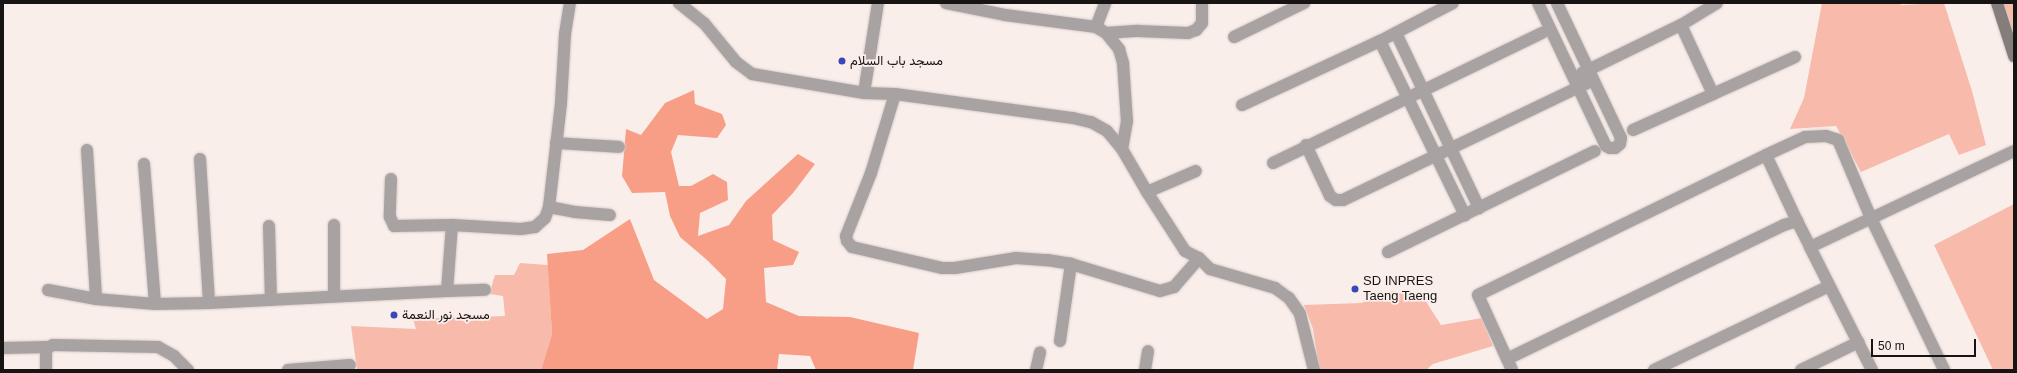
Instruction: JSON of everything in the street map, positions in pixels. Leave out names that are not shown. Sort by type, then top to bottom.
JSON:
[{"type":"street","points":[[391,179],[390,217],[394,226],[452,225],[528,229],[541,223],[545,218],[549,207],[565,34],[570,3]]},
{"type":"street","points":[[679,3],[704,22],[736,62],[752,74],[864,93],[895,94],[1073,118],[1091,122],[1107,131],[1122,149],[1147,192],[1186,251],[1199,258],[1210,269],[1275,288],[1289,298],[1300,314],[1314,370]]},
{"type":"street","points":[[864,93],[878,3]]},
{"type":"street","points":[[946,3],[1005,16],[1101,30],[1188,33],[1196,30],[1202,23],[1202,3]]},
{"type":"street","points":[[1101,30],[1105,3]]},
{"type":"street","points":[[1234,37],[1304,3]]},
{"type":"street","points":[[1242,105],[1380,41],[1454,3]]},
{"type":"street","points":[[1538,3],[1606,146],[1615,148],[1620,144],[1621,138],[1557,3]]},
{"type":"street","points":[[1306,145],[1330,196],[1336,200],[1342,200],[1451,149],[1590,75],[1681,25],[1717,3]]},
{"type":"street","points":[[1997,3],[2014,56]]},
{"type":"street","points":[[1681,25],[1714,94]]},
{"type":"street","points":[[1101,30],[1120,49],[1123,63],[1126,121],[1122,149]]},
{"type":"street","points":[[1396,33],[1479,208]]},
{"type":"street","points":[[1273,162],[1408,96],[1542,34]]},
{"type":"street","points":[[1380,41],[1466,215]]},
{"type":"street","points":[[1633,130],[1795,57]]},
{"type":"street","points":[[895,94],[871,173],[846,236],[852,247],[942,268],[955,268],[1016,258],[1033,258],[1071,264],[1154,291],[1165,291],[1174,287],[1199,258]]},
{"type":"street","points":[[1797,220],[1509,365],[1478,295],[1805,137],[1833,137],[1838,140],[1871,218],[1944,370]]},
{"type":"street","points":[[556,143],[619,147]]},
{"type":"street","points":[[87,150],[96,299]]},
{"type":"street","points":[[1810,248],[2014,150]]},
{"type":"street","points":[[1388,252],[1595,151]]},
{"type":"street","points":[[1766,155],[1810,248],[1872,370]]},
{"type":"street","points":[[200,160],[209,303]]},
{"type":"street","points":[[144,164],[155,304]]},
{"type":"street","points":[[1147,192],[1196,171]]},
{"type":"street","points":[[549,207],[575,212],[610,215]]},
{"type":"street","points":[[334,225],[334,296]]},
{"type":"street","points":[[447,291],[452,225]]},
{"type":"street","points":[[269,226],[271,300]]},
{"type":"street","points":[[1060,341],[1071,264]]},
{"type":"street","points":[[1654,370],[1829,286]]},
{"type":"street","points":[[48,290],[96,299],[155,304],[209,303],[485,290]]},
{"type":"street","points":[[1801,370],[1859,342]]},
{"type":"street","points":[[3,348],[49,347],[53,345],[158,347],[174,356],[188,370]]},
{"type":"street","points":[[46,370],[46,353],[49,347]]},
{"type":"street","points":[[1145,370],[1148,351]]},
{"type":"street","points":[[1036,370],[1040,352]]},
{"type":"street","points":[[288,370],[350,365]]},
{"type":"shaded area","points":[[1822,3],[1900,3],[1901,5],[1944,3],[1972,91],[1986,145],[1959,155],[1949,134],[1861,172],[1836,126],[1790,129],[1804,98]]},
{"type":"shaded area","points":[[2003,3],[2014,3],[2014,37]]},
{"type":"shaded area","points":[[694,90],[695,104],[722,114],[726,125],[717,138],[678,135],[671,152],[679,186],[691,186],[713,174],[727,182],[728,200],[700,213],[698,236],[729,225],[746,201],[798,154],[815,164],[793,193],[772,215],[773,240],[799,252],[793,265],[764,268],[766,302],[799,316],[850,317],[919,333],[913,370],[816,370],[810,356],[779,354],[777,370],[541,370],[552,334],[547,254],[583,250],[630,219],[654,280],[707,319],[723,309],[726,279],[707,260],[680,237],[670,216],[665,192],[632,193],[622,176],[626,129],[641,135],[665,103]]},
{"type":"shaded area","points":[[2014,204],[2014,370],[1993,370],[1934,245]]},
{"type":"shaded area","points":[[520,263],[548,265],[552,334],[541,370],[357,370],[351,326],[416,329],[413,319],[505,316],[503,296],[490,294],[493,281],[495,275],[514,275]]},
{"type":"shaded area","points":[[1393,291],[1425,300],[1441,325],[1482,318],[1493,346],[1433,364],[1426,370],[1319,370],[1313,329],[1304,305],[1361,303]]},
{"type":"place","name":"مسجد باب السلام","points":[[842,61]]},
{"type":"place","name":"SD INPRES Taeng Taeng","points":[[1355,289]]},
{"type":"place","name":"مسجد نور النعمة","points":[[394,315]]}]
